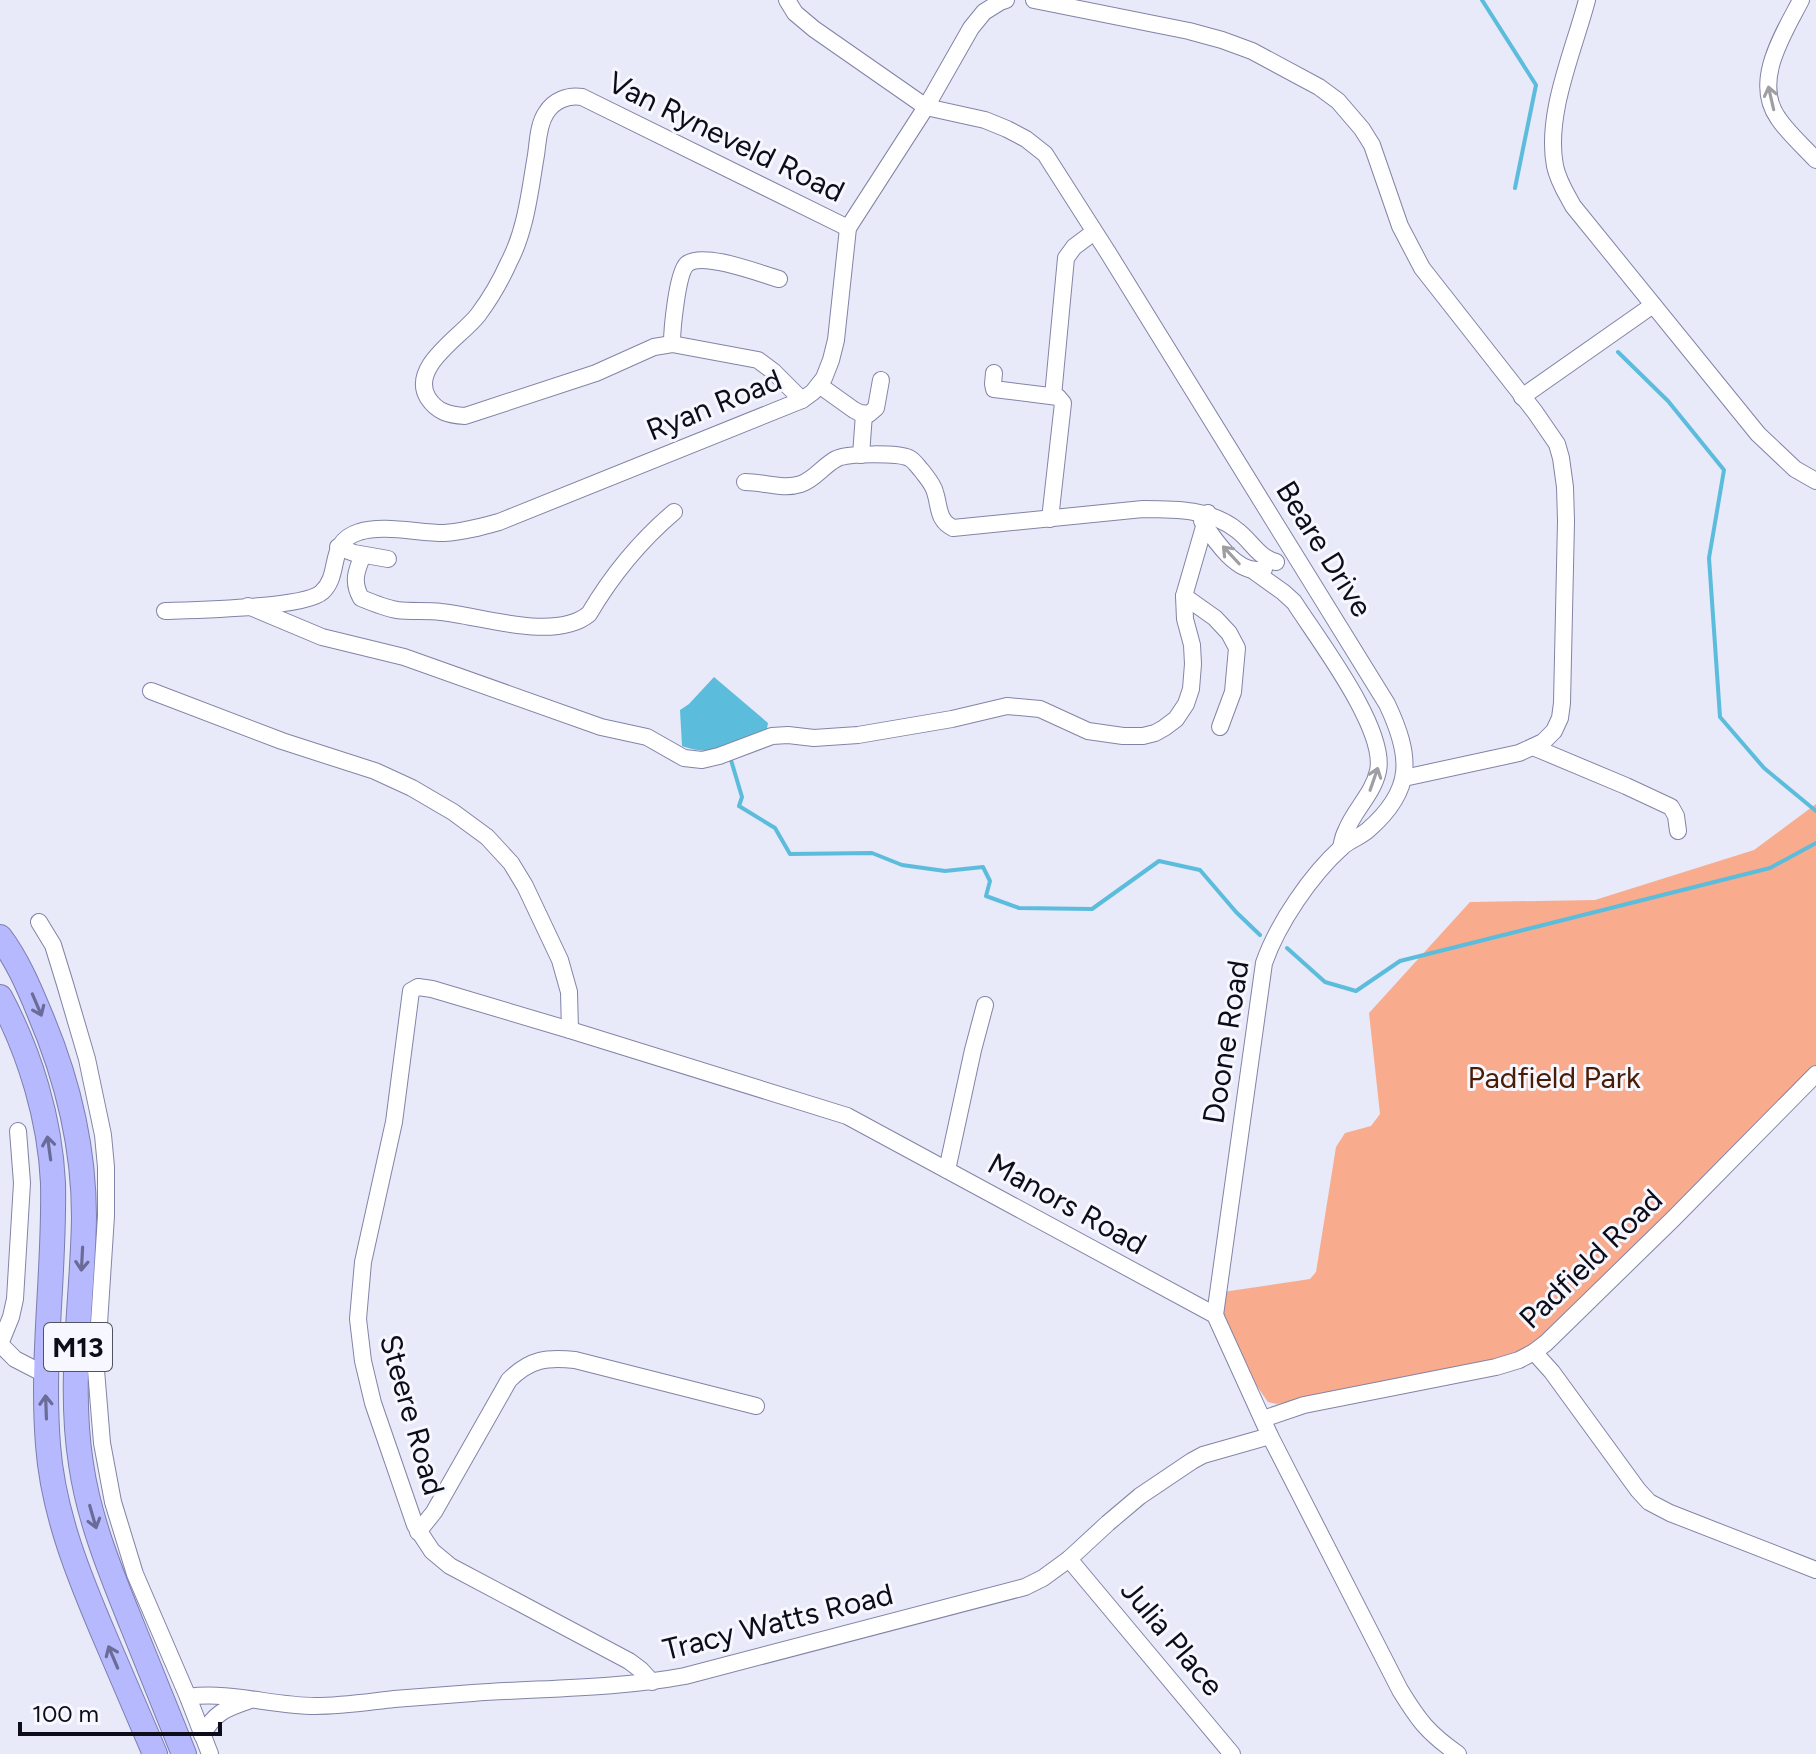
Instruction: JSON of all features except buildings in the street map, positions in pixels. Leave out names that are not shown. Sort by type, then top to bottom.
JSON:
[{"type":"highway","name":"M13","points":[[0,937],[20,968],[51,1038],[65,1078],[77,1133],[84,1217],[75,1398],[81,1465],[89,1503],[115,1583],[184,1754]]},
{"type":"highway","name":"M13","points":[[0,997],[19,1035],[33,1074],[51,1159],[52,1260],[46,1375],[48,1447],[54,1489],[66,1539],[155,1754]]},
{"type":"street","points":[[787,0],[795,13],[814,29],[926,107],[979,17],[1006,0]]},
{"type":"street","points":[[1034,0],[1222,40],[1275,62],[1338,101],[1372,145],[1400,226],[1422,268],[1557,444],[1565,487],[1566,521],[1560,718],[1554,731],[1543,742],[1519,753],[1404,778]]},
{"type":"street","points":[[1587,0],[1570,55],[1556,119],[1555,165],[1562,186],[1573,206],[1758,434],[1795,469],[1816,481]]},
{"type":"street","points":[[1801,0],[1784,32],[1769,72],[1768,94],[1778,117],[1816,160]]},
{"type":"street","name":"Van Ryneveld Road","points":[[672,344],[654,347],[596,373],[465,416],[443,412],[426,395],[423,382],[427,370],[478,315],[511,260],[523,222],[542,120],[559,100],[582,97],[848,228]]},
{"type":"street","name":"Ryan Road","points":[[338,547],[345,539],[362,531],[444,533],[499,522],[802,400],[819,385],[831,360],[836,340],[848,228],[926,107]]},
{"type":"street","name":"Beare Drive","points":[[926,107],[985,120],[1026,139],[1045,154],[1387,704],[1401,739],[1404,778]]},
{"type":"street","points":[[1053,396],[1066,258],[1074,247],[1094,232]]},
{"type":"street","points":[[779,279],[711,260],[686,264],[679,288],[672,344],[758,360],[802,400]]},
{"type":"street","points":[[1522,397],[1653,305]]},
{"type":"street","points":[[994,373],[993,387],[997,390],[1061,399],[1063,407],[1050,519]]},
{"type":"street","points":[[819,385],[864,414],[876,408],[881,380]]},
{"type":"street","points":[[861,455],[864,414]]},
{"type":"street","points":[[745,482],[797,485],[835,459],[851,455],[905,457],[914,462],[934,488],[942,520],[953,528],[1170,509],[1238,530],[1264,557],[1276,562]]},
{"type":"street","points":[[363,555],[356,572],[355,586],[361,598],[378,605],[398,610],[441,611],[500,623],[554,627],[589,614],[628,556],[674,512]]},
{"type":"street","points":[[1203,517],[1236,562],[1246,570],[1255,572],[1294,602],[1362,710],[1379,752],[1379,769],[1369,793],[1346,830],[1341,848]]},
{"type":"street","points":[[248,606],[322,637],[404,657],[601,727],[647,737],[684,758],[702,760],[719,756],[772,736],[814,738],[858,735],[1007,706],[1040,709],[1088,731],[1143,736],[1155,733],[1176,719],[1191,689],[1193,655],[1185,619],[1184,596],[1203,517]]},
{"type":"street","points":[[165,611],[274,605],[314,598],[327,586],[338,547],[388,559]]},
{"type":"street","points":[[1255,572],[1292,550]]},
{"type":"street","points":[[1184,596],[1215,618],[1229,633],[1237,648],[1233,692],[1220,727]]},
{"type":"street","points":[[151,691],[375,771],[453,812],[487,837],[511,863],[525,886],[560,960],[569,992],[570,1030]]},
{"type":"street","points":[[1533,747],[1671,807],[1678,831]]},
{"type":"street","name":"Doone Road","points":[[1215,1315],[1264,963],[1282,922],[1312,881],[1341,848],[1365,833],[1379,819],[1401,791],[1404,778]]},
{"type":"street","points":[[39,922],[53,945],[65,984],[87,1059],[103,1135],[106,1216],[96,1370],[102,1443],[113,1502],[135,1574],[210,1754]]},
{"type":"street","name":"Manors Road","points":[[413,988],[432,989],[834,1111],[856,1120],[1215,1315]]},
{"type":"street","name":"Steere Road","points":[[413,988],[394,1122],[363,1262],[358,1319],[363,1361],[373,1403],[408,1508],[418,1532],[432,1551],[450,1566],[612,1652],[641,1670],[652,1682]]},
{"type":"street","points":[[947,1170],[985,1005]]},
{"type":"street","name":"Padfield Road","points":[[1263,1419],[1304,1405],[1496,1367],[1534,1352],[1574,1317],[1816,1074]]},
{"type":"street","points":[[18,1131],[22,1183],[15,1299],[0,1344],[15,1359],[46,1375]]},
{"type":"street","points":[[1215,1315],[1270,1436],[1400,1690],[1423,1725],[1458,1754]]},
{"type":"street","points":[[1534,1352],[1649,1502],[1816,1570]]},
{"type":"street","points":[[418,1532],[434,1512],[509,1380],[541,1359],[575,1360],[756,1406]]},
{"type":"street","name":"Tracy Watts Road","points":[[188,1697],[210,1695],[312,1706],[652,1682],[685,1676],[1002,1594],[1043,1578],[1140,1496],[1192,1461],[1270,1436]]},
{"type":"street","name":"Julia Place","points":[[1069,1559],[1232,1754]]},
{"type":"street","points":[[177,1670],[210,1695]]},
{"type":"street","name":"Tracy Watts Road","points":[[202,1735],[220,1712],[250,1701]]},
{"type":"green space","name":"Padfield Park","points":[[1816,804],[1816,1068],[1531,1352],[1277,1404],[1268,1402],[1254,1382],[1222,1312],[1223,1292],[1310,1279],[1316,1272],[1336,1147],[1345,1133],[1371,1126],[1380,1114],[1369,1013],[1470,902],[1595,900],[1754,850]]},
{"type":"water","points":[[714,677],[768,723],[766,734],[714,750],[682,746],[680,710]]},
{"type":"waterway","points":[[1482,0],[1536,85],[1515,188]]},
{"type":"waterway","points":[[1618,352],[1668,401],[1724,470],[1709,558],[1720,717],[1764,768],[1816,811]]},
{"type":"waterway","points":[[731,760],[742,797],[739,806],[775,828],[790,854],[872,853],[902,865],[945,871],[983,867],[990,881],[986,896],[1019,908],[1092,909],[1159,861],[1200,870],[1260,935]]},
{"type":"waterway","points":[[1287,948],[1325,982],[1356,991],[1400,961],[1770,868],[1816,843]]}]
